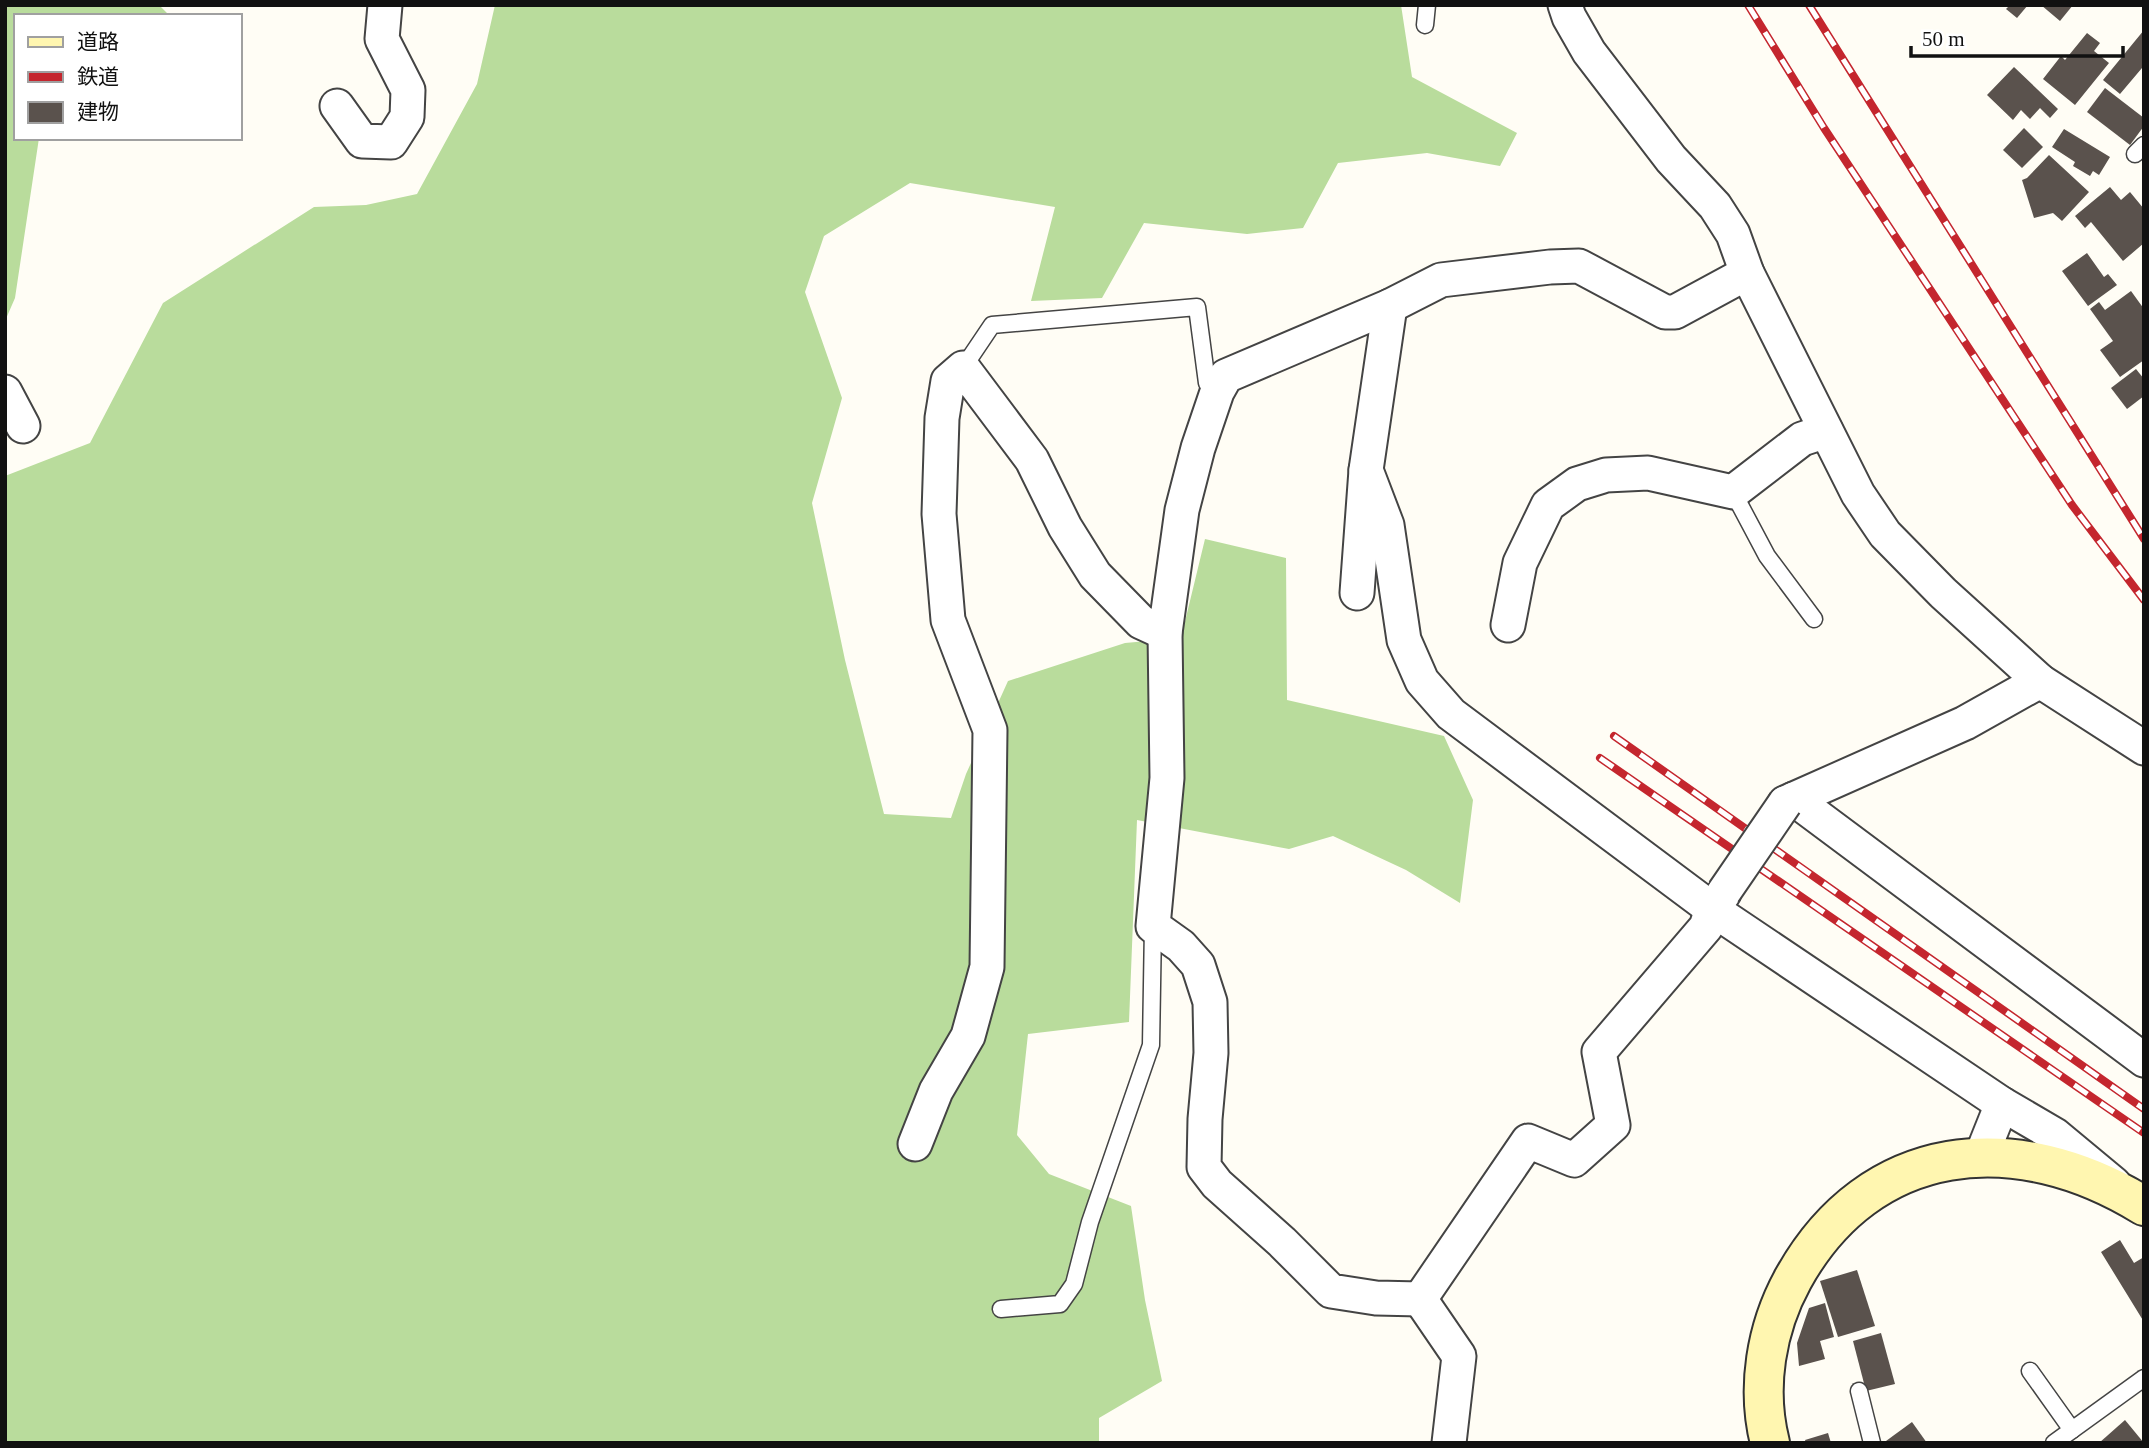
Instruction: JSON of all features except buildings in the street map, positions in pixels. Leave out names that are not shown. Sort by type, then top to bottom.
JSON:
[{"type":"street","points":[[337,106],[362,141],[391,142],[407,117],[408,90],[383,38],[385,5]]},
{"type":"street","points":[[1565,5],[1569,18],[1590,52],[1671,159],[1715,206],[1733,234],[1747,273],[1826,431],[1858,494],[1885,534],[1943,593],[2040,681],[2144,748]]},
{"type":"street","points":[[1420,1299],[1376,1298],[1331,1291],[1282,1242],[1217,1184],[1204,1167],[1211,1053],[1210,1003],[1198,965],[1181,946],[1153,926],[1167,778],[1165,633],[1182,510],[1198,448],[1217,391],[1226,376],[1390,306],[1441,281],[1550,267],[1579,266],[1665,312],[1675,312],[1747,273]]},
{"type":"street","points":[[1357,593],[1366,470],[1390,306]]},
{"type":"street","points":[[915,1144],[936,1091],[968,1036],[987,967],[990,730],[948,620],[939,514],[942,418],[948,381],[962,368],[1032,460],[1065,527],[1095,575],[1141,622],[1165,633]]},
{"type":"street","points":[[5,392],[23,426]]},
{"type":"street","points":[[1508,625],[1520,563],[1548,505],[1577,484],[1606,475],[1648,473],[1733,492],[1802,439],[1826,431]]},
{"type":"street","points":[[1366,470],[1387,525],[1404,640],[1422,681],[1451,714],[2002,1104],[2054,1135],[2136,1201]]},
{"type":"street","points":[[1420,1299],[1528,1141],[1574,1160],[1613,1125],[1599,1052],[1706,927],[1718,901],[1790,801],[1965,723],[2040,681]]},
{"type":"street","points":[[1790,801],[2142,1056]]},
{"type":"street","points":[[1980,1159],[2002,1104]]},
{"type":"street","points":[[1770,1443],[1766,1425],[1765,1386],[1768,1345],[1780,1302],[1806,1256],[1828,1227],[1856,1201],[1901,1174],[1945,1160],[2017,1158],[2066,1168],[2136,1201]]},
{"type":"street","points":[[1420,1299],[1459,1356],[1449,1443]]},
{"type":"lane","points":[[1425,25],[1429,6]]},
{"type":"lane","points":[[962,368],[992,325],[1197,307],[1207,383],[1217,391]]},
{"type":"lane","points":[[1733,492],[1767,556],[1814,619]]},
{"type":"lane","points":[[1002,1309],[1060,1304],[1074,1284],[1090,1222],[1151,1045],[1153,926]]},
{"type":"lane","points":[[2029,1371],[2072,1430]]},
{"type":"lane","points":[[2054,1443],[2144,1378]]},
{"type":"lane","points":[[1860,1391],[1872,1443]]},
{"type":"green space","points":[[5,5],[159,5],[168,14],[14,14],[14,140],[39,140],[15,298],[5,321]]},
{"type":"green space","points":[[495,5],[1401,5],[1412,77],[1517,133],[1500,166],[1427,153],[1338,163],[1303,228],[1247,234],[1144,223],[1102,298],[1031,301],[1055,207],[910,183],[824,236],[805,292],[842,398],[812,503],[845,660],[884,814],[951,818],[966,774],[1008,681],[1125,643],[1181,638],[1205,539],[1286,558],[1287,700],[1444,736],[1473,800],[1460,903],[1406,870],[1333,836],[1289,849],[1137,820],[1129,1022],[1028,1034],[1017,1135],[1049,1174],[1131,1206],[1145,1300],[1162,1381],[1099,1418],[1099,1443],[5,1443],[5,476],[90,443],[163,303],[314,207],[366,205],[417,194],[477,84]]},
{"type":"railway","points":[[1748,5],[1824,128],[2072,505],[2144,600]]},
{"type":"railway","points":[[1809,5],[2144,539]]},
{"type":"railway","points":[[1614,736],[2144,1109]]},
{"type":"railway","points":[[1600,758],[2144,1133]]}]
